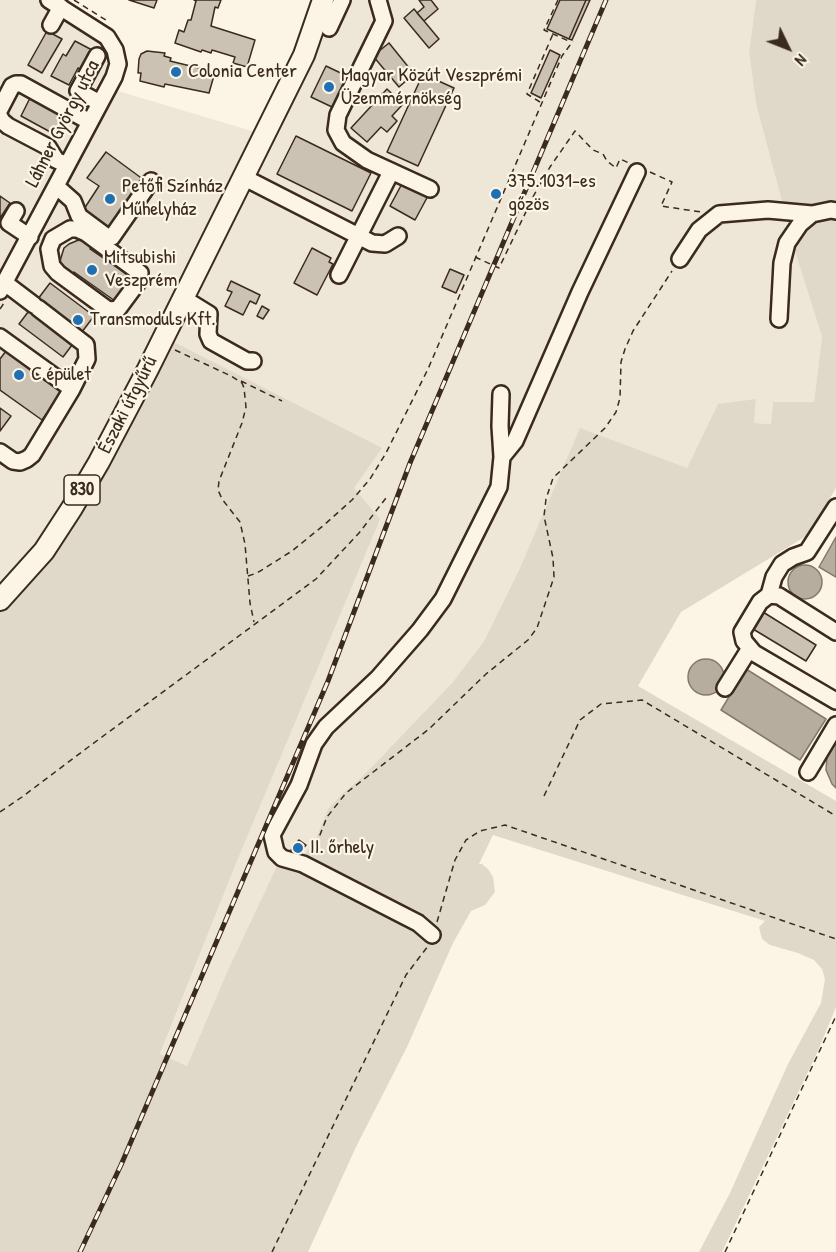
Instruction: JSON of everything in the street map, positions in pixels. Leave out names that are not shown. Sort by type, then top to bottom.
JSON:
[{"type":"main road","name":"Északi útgyűrű","points":[[0,600],[44,551],[99,462],[304,55],[323,0]]},
{"type":"street","points":[[329,28],[342,0]]},
{"type":"street","points":[[378,0],[384,21],[338,116],[336,130],[343,143],[366,160],[430,189]]},
{"type":"street","points":[[51,25],[55,4]]},
{"type":"street","name":"Láhner György utca","points":[[2,287],[117,70],[115,50],[102,32],[55,4]]},
{"type":"street","points":[[97,56],[78,91],[100,103]]},
{"type":"street","points":[[0,109],[12,86],[21,84],[90,122]]},
{"type":"street","points":[[0,117],[8,126],[48,147],[56,160],[67,165]]},
{"type":"street","points":[[339,275],[392,172]]},
{"type":"street","points":[[502,457],[515,441],[580,292],[637,172]]},
{"type":"street","points":[[243,177],[372,243],[385,244],[398,236]]},
{"type":"street","points":[[56,186],[73,201],[79,216],[109,237],[114,235],[151,181]]},
{"type":"street","points":[[680,259],[699,230],[719,214],[768,210],[812,214],[836,211]]},
{"type":"street","points":[[16,211],[9,223],[53,239],[70,230],[77,229],[86,233],[138,270],[140,279],[121,306],[111,310],[58,273],[52,266],[49,249],[53,239]]},
{"type":"street","points":[[779,319],[782,263],[787,243],[800,224],[812,214]]},
{"type":"street","points":[[0,452],[13,461],[20,462],[32,455],[72,390],[87,359],[86,345],[36,306],[2,287]]},
{"type":"street","points":[[183,297],[209,314],[208,334],[211,341],[247,361],[254,361]]},
{"type":"street","points":[[0,337],[72,390]]},
{"type":"street","points":[[432,935],[418,923],[303,864],[282,858],[276,852],[272,835],[299,785],[315,744],[327,727],[378,678],[420,630],[443,599],[499,487],[502,457],[501,394]]},
{"type":"street","points":[[836,507],[807,552],[782,564],[774,577],[769,595],[760,602],[742,632],[744,641],[754,653],[836,701]]},
{"type":"street","points":[[769,595],[779,596],[836,632]]},
{"type":"street","points":[[725,688],[750,648]]},
{"type":"street","points":[[808,772],[836,725]]},
{"type":"path","points":[[248,576],[292,551],[324,525],[370,479],[411,405],[541,102],[562,56],[572,42],[544,30],[558,0]]},
{"type":"path","points":[[541,102],[527,94],[553,34]]},
{"type":"path","points":[[475,257],[499,268],[534,195],[575,131],[593,150],[603,154],[607,161],[616,168],[620,159]]},
{"type":"path","points":[[672,182],[661,206],[719,214]]},
{"type":"path","points":[[303,864],[315,851],[327,817],[346,793],[429,729],[486,674],[528,640],[537,628],[554,577],[553,558],[544,516],[546,499],[553,478],[604,428],[616,412],[620,398],[621,362],[633,331],[680,259]]},
{"type":"path","points":[[160,343],[282,401]]},
{"type":"path","points":[[237,380],[244,388],[246,407],[219,481],[218,490],[222,500],[240,522],[254,623]]},
{"type":"path","points":[[0,812],[316,579],[359,533],[386,498]]},
{"type":"path","points":[[544,796],[580,720],[601,704],[642,700],[836,816]]},
{"type":"path","points":[[272,1252],[406,975],[426,950],[446,896],[455,860],[466,840],[480,831],[505,825],[836,939]]},
{"type":"path","points":[[724,1252],[836,1016]]},
{"type":"shaded area","points":[[0,0],[47,0],[115,51],[108,88],[262,134],[325,0],[756,0],[749,52],[756,104],[797,258],[822,337],[814,403],[773,402],[771,424],[754,423],[756,400],[719,404],[687,468],[520,568],[484,641],[452,683],[328,809],[316,838],[294,870],[278,865],[227,972],[187,1066],[160,1055],[235,866],[379,519],[354,488],[98,461],[0,597]]},
{"type":"shaded area","points":[[756,0],[836,0],[836,488],[808,535],[681,612],[638,686],[836,801],[836,1007],[817,1053],[722,1252],[699,1252],[730,1193],[788,1064],[821,1003],[825,979],[822,969],[814,960],[770,945],[762,939],[759,927],[765,921],[493,835],[479,864],[488,869],[493,877],[495,892],[485,905],[471,911],[453,943],[407,1047],[356,1147],[308,1252],[0,1252],[0,597],[42,550],[162,336],[382,448],[354,488],[380,519],[235,866],[160,1054],[187,1066],[227,972],[278,864],[294,869],[316,838],[328,809],[452,683],[484,641],[520,568],[580,428],[687,468],[718,404],[756,399],[754,423],[771,424],[773,402],[814,402],[822,337],[797,258],[756,104],[749,52]]},
{"type":"shaded area","points":[[836,537],[836,577],[819,567]]},
{"type":"shaded area","points":[[805,565],[817,570],[822,582],[817,594],[805,599],[793,594],[788,582],[793,570]]},
{"type":"shaded area","points":[[706,659],[718,665],[724,677],[718,689],[706,695],[694,689],[688,677],[694,665]]},
{"type":"shaded area","points":[[746,669],[826,719],[800,760],[721,710]]},
{"type":"shaded area","points":[[836,742],[836,788],[826,770],[827,756]]},
{"type":"building","points":[[129,0],[157,0],[154,8]]},
{"type":"building","points":[[194,0],[221,0],[218,8],[215,7],[211,26],[255,40],[247,67],[233,63],[235,57],[212,50],[211,53],[202,50],[201,52],[175,43],[179,30],[184,32],[188,20],[191,20],[196,1]]},
{"type":"building","points":[[419,0],[431,0],[438,9],[424,21],[417,13],[424,7]]},
{"type":"building","points":[[560,0],[586,0],[569,39],[547,29]]},
{"type":"building","points":[[586,0],[590,0],[572,40],[569,39]]},
{"type":"building","points":[[414,9],[439,39],[429,48],[404,18]]},
{"type":"building","points":[[47,31],[62,39],[42,73],[28,65]]},
{"type":"building","points":[[75,41],[92,50],[82,70],[78,68],[69,85],[51,76],[63,54],[66,56]]},
{"type":"building","points":[[389,43],[414,74],[399,87],[373,56]]},
{"type":"building","points":[[550,50],[560,55],[541,98],[531,93]]},
{"type":"building","name":"Colonia Center","points":[[147,51],[165,53],[164,56],[171,58],[170,61],[215,72],[209,93],[140,81],[139,59],[141,54]]},
{"type":"building","name":"Magyar Közút Veszprémi Üzemmérnökség","points":[[326,66],[347,76],[332,107],[311,97]]},
{"type":"building","points":[[423,74],[454,88],[418,166],[387,152]]},
{"type":"building","points":[[387,89],[403,104],[392,116],[397,121],[387,132],[381,127],[367,142],[351,128]]},
{"type":"building","points":[[31,96],[65,115],[54,134],[21,116]]},
{"type":"building","points":[[296,136],[371,173],[352,211],[277,174]]},
{"type":"building","name":"Petőfi Színház Műhelyház","points":[[106,152],[144,180],[108,230],[82,212],[99,186],[87,178]]},
{"type":"building","points":[[404,180],[429,194],[415,220],[390,206]]},
{"type":"building","points":[[0,196],[10,203],[0,218]]},
{"type":"building","name":"Mitsubishi Veszprém","points":[[81,239],[94,243],[90,249],[131,277],[115,301],[74,272],[70,278],[62,268],[60,261],[64,248]]},
{"type":"building","points":[[312,248],[331,258],[329,262],[333,264],[317,295],[294,283]]},
{"type":"building","points":[[450,269],[464,275],[456,293],[442,287]]},
{"type":"building","points":[[231,281],[260,295],[256,304],[250,301],[243,315],[225,306],[232,292],[227,290]]},
{"type":"building","name":"Transmoduls Kft.","points":[[50,283],[94,316],[63,357],[19,324]]},
{"type":"building","points":[[262,306],[269,310],[263,319],[257,316]]},
{"type":"building","name":"C épület","points":[[6,351],[62,392],[42,420],[0,390],[0,359]]},
{"type":"building","points":[[0,408],[11,416],[0,431]]},
{"type":"building","points":[[763,612],[816,645],[806,661],[753,629]]},
{"type":"building","name":"II. őrhely","points":[[299,840],[306,845],[297,856],[291,850]]},
{"type":"railway","points":[[80,1252],[121,1165],[328,681],[410,463],[606,0]]},
{"type":"place","name":"Colonia Center","points":[[176,72]]},
{"type":"place","name":"Magyar Közút Veszprémi Üzemmérnökség","points":[[329,87]]},
{"type":"place","name":"375.1031-es gőzös","points":[[496,194]]},
{"type":"place","name":"Petőfi Színház Műhelyház","points":[[110,199]]},
{"type":"place","name":"Mitsubishi Veszprém","points":[[92,270]]},
{"type":"place","name":"Transmoduls Kft.","points":[[78,320]]},
{"type":"place","name":"C épület","points":[[19,375]]},
{"type":"place","name":"II. őrhely","points":[[298,848]]}]
